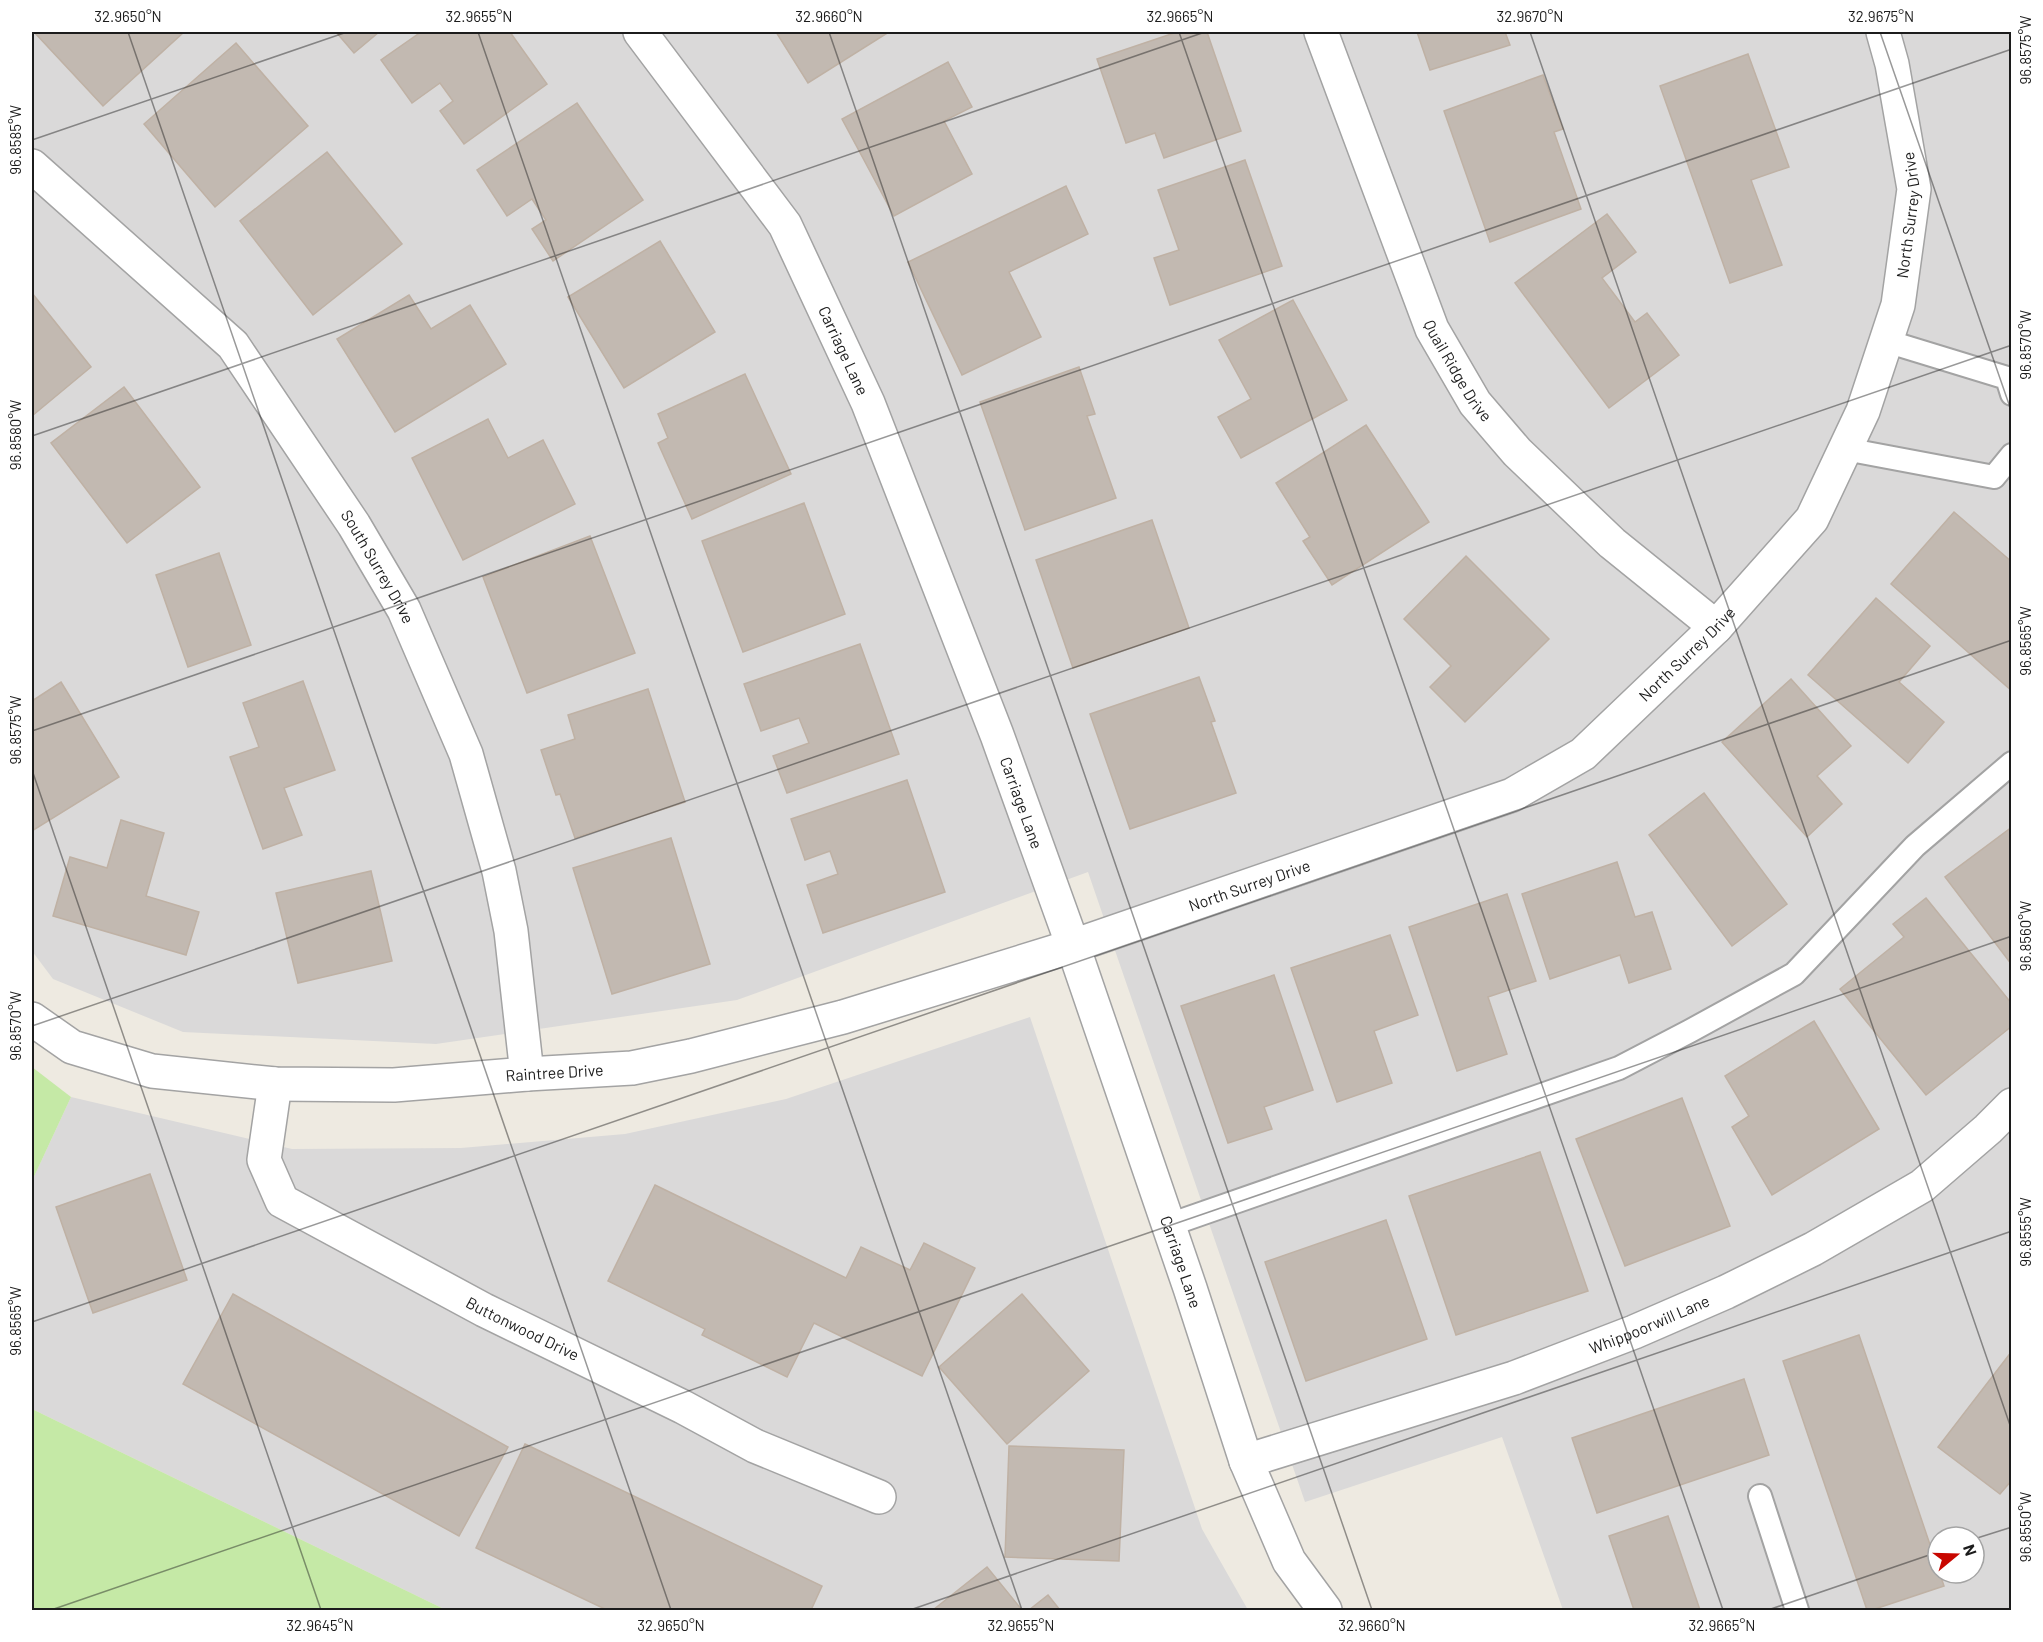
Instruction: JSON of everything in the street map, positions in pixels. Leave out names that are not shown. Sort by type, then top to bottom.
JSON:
[{"type":"street","name":"Carriage Lane","points":[[640,32],[785,225],[868,403],[997,735],[1073,946],[1169,1225],[1246,1461],[1289,1562],[1325,1611]]},
{"type":"street","name":"Quail Ridge Drive","points":[[1321,32],[1432,328],[1475,403],[1517,452],[1612,543],[1716,627]]},
{"type":"street","name":"North Surrey Drive","points":[[1073,946],[1512,795],[1583,754],[1716,627],[1812,519],[1863,411],[1898,305],[1914,189],[1892,64],[1883,32]]},
{"type":"street","name":"South Surrey Drive","points":[[32,166],[233,345],[354,525],[404,610],[466,754],[499,871],[511,931],[526,1074]]},
{"type":"street","name":"Raintree Drive","points":[[32,1019],[72,1047],[152,1071],[275,1084],[394,1085],[632,1068],[691,1056],[843,1017],[1073,946]]},
{"type":"street","name":"Buttonwood Drive","points":[[275,1084],[264,1160],[282,1201],[484,1310],[683,1407],[755,1446],[879,1497]]},
{"type":"street","name":"Whippoorwill Lane","points":[[1246,1461],[1514,1378],[1634,1332],[1726,1292],[1813,1249],[1922,1186],[2012,1105]]},
{"type":"lane","points":[[1886,341],[2007,378],[2012,394]]},
{"type":"lane","points":[[1845,449],[1994,477],[2012,455]]},
{"type":"lane","points":[[1169,1225],[1619,1068],[1690,1031],[1794,974],[1915,846],[2012,763]]},
{"type":"lane","points":[[1760,1496],[1797,1611]]},
{"type":"shaded area","points":[[32,32],[2011,32],[2011,1610],[1563,1610],[1502,1437],[1305,1502],[1088,872],[737,1000],[436,1044],[183,1032],[53,979],[32,951]]},
{"type":"shaded area","points":[[1030,1017],[1202,1529],[1248,1610],[446,1610],[32,1409],[32,1181],[71,1097],[292,1149],[461,1148],[625,1134],[786,1099]]},
{"type":"green space","points":[[32,1067],[71,1097],[32,1181]]},
{"type":"green space","points":[[32,1409],[446,1610],[32,1610]]},
{"type":"building","points":[[34,32],[184,32],[103,106]]},
{"type":"building","points":[[336,32],[379,32],[354,53]]},
{"type":"building","points":[[421,32],[510,32],[547,84],[464,144],[440,111],[453,101],[440,83],[412,103],[381,60]]},
{"type":"building","points":[[776,32],[889,32],[808,83]]},
{"type":"building","points":[[1177,32],[1207,32],[1241,131],[1164,158],[1155,133],[1126,143],[1097,59]]},
{"type":"building","points":[[1417,32],[1505,32],[1510,45],[1430,70]]},
{"type":"building","points":[[236,43],[308,126],[215,207],[144,124]]},
{"type":"building","points":[[1748,54],[1789,167],[1751,180],[1782,265],[1730,283],[1660,86]]},
{"type":"building","points":[[948,62],[972,107],[944,121],[972,174],[894,216],[842,119]]},
{"type":"building","points":[[1543,75],[1563,129],[1554,132],[1581,209],[1490,242],[1444,111]]},
{"type":"building","points":[[577,103],[643,200],[553,261],[532,229],[546,220],[532,199],[507,216],[477,170]]},
{"type":"building","points":[[327,152],[402,244],[313,315],[240,221]]},
{"type":"building","points":[[1245,160],[1282,266],[1170,305],[1154,258],[1179,250],[1158,190]]},
{"type":"building","points":[[1066,186],[1088,234],[1009,272],[1041,337],[962,375],[908,262]]},
{"type":"building","points":[[1607,214],[1636,252],[1602,278],[1635,322],[1647,313],[1679,355],[1609,408],[1515,283]]},
{"type":"building","points":[[660,241],[715,332],[624,388],[568,297]]},
{"type":"building","points":[[32,293],[91,367],[32,416]]},
{"type":"building","points":[[409,295],[431,329],[470,305],[506,364],[395,432],[337,339]]},
{"type":"building","points":[[1293,300],[1347,400],[1241,458],[1218,417],[1251,399],[1219,340]]},
{"type":"building","points":[[1079,367],[1095,414],[1087,416],[1116,498],[1025,530],[980,402]]},
{"type":"building","points":[[745,374],[791,474],[692,519],[658,443],[668,438],[658,414]]},
{"type":"building","points":[[124,387],[200,487],[127,543],[51,443]]},
{"type":"building","points":[[488,419],[508,458],[543,440],[575,504],[463,560],[412,458]]},
{"type":"building","points":[[1366,425],[1429,522],[1332,585],[1303,541],[1310,537],[1276,483]]},
{"type":"building","points":[[804,503],[845,614],[743,652],[702,541]]},
{"type":"building","points":[[1954,512],[2012,562],[2012,691],[1891,584]]},
{"type":"building","points":[[1152,520],[1189,628],[1073,668],[1036,560]]},
{"type":"building","points":[[590,536],[635,653],[527,693],[483,577]]},
{"type":"building","points":[[219,553],[251,645],[188,667],[156,575]]},
{"type":"building","points":[[1466,556],[1549,639],[1465,722],[1430,687],[1451,666],[1404,619]]},
{"type":"building","points":[[1876,598],[1930,646],[1899,682],[1944,722],[1908,763],[1808,675]]},
{"type":"building","points":[[860,644],[899,754],[787,793],[773,756],[809,743],[799,718],[761,731],[744,684]]},
{"type":"building","points":[[1199,677],[1215,721],[1211,722],[1236,793],[1130,829],[1090,714]]},
{"type":"building","points":[[1791,679],[1851,746],[1817,776],[1842,804],[1807,837],[1722,742]]},
{"type":"building","points":[[303,681],[335,770],[284,788],[302,835],[263,849],[230,757],[259,747],[243,703]]},
{"type":"building","points":[[61,682],[119,777],[32,831],[32,701]]},
{"type":"building","points":[[648,689],[685,802],[575,838],[560,794],[556,795],[541,750],[575,739],[568,715]]},
{"type":"building","points":[[907,780],[945,892],[823,933],[807,885],[838,874],[830,851],[805,860],[791,819]]},
{"type":"building","points":[[1704,793],[1787,904],[1732,946],[1649,835]]},
{"type":"building","points":[[121,820],[164,833],[146,896],[199,912],[186,955],[53,916],[70,857],[107,868]]},
{"type":"building","points":[[2012,827],[2012,965],[1945,877]]},
{"type":"building","points":[[671,838],[710,964],[612,994],[573,868]]},
{"type":"building","points":[[1617,862],[1635,917],[1652,912],[1671,969],[1629,983],[1620,955],[1550,979],[1522,894]]},
{"type":"building","points":[[371,871],[392,961],[298,983],[276,893]]},
{"type":"building","points":[[1507,894],[1536,981],[1488,997],[1507,1054],[1457,1071],[1409,927]]},
{"type":"building","points":[[1926,898],[2012,1004],[2012,1026],[1926,1095],[1840,989],[1904,937],[1893,924]]},
{"type":"building","points":[[1390,935],[1418,1015],[1374,1031],[1392,1083],[1337,1102],[1291,968]]},
{"type":"building","points":[[1274,975],[1313,1090],[1264,1107],[1272,1129],[1228,1143],[1181,1006]]},
{"type":"building","points":[[1814,1021],[1879,1129],[1772,1195],[1732,1127],[1749,1116],[1725,1076]]},
{"type":"building","points":[[1682,1098],[1730,1226],[1625,1266],[1576,1139]]},
{"type":"building","points":[[1540,1152],[1588,1291],[1456,1335],[1409,1196]]},
{"type":"building","points":[[150,1174],[187,1280],[93,1313],[56,1207]]},
{"type":"building","points":[[655,1185],[846,1278],[861,1247],[910,1270],[924,1243],[975,1268],[922,1376],[814,1323],[787,1377],[702,1335],[705,1329],[608,1281]]},
{"type":"building","points":[[1386,1220],[1427,1339],[1306,1381],[1265,1262]]},
{"type":"building","points":[[233,1294],[508,1447],[459,1536],[183,1384]]},
{"type":"building","points":[[1022,1294],[1089,1371],[1007,1444],[939,1367]]},
{"type":"building","points":[[1859,1335],[1926,1533],[1926,1585],[1944,1586],[1867,1610],[1783,1361]]},
{"type":"building","points":[[2012,1351],[2012,1480],[2000,1494],[1938,1447]]},
{"type":"building","points":[[1744,1379],[1769,1455],[1597,1513],[1572,1438]]},
{"type":"building","points":[[525,1444],[822,1586],[811,1610],[607,1610],[476,1548]]},
{"type":"building","points":[[1009,1446],[1124,1450],[1119,1561],[1005,1557]]},
{"type":"building","points":[[1668,1516],[1700,1610],[1634,1610],[1609,1536]]},
{"type":"building","points":[[987,1567],[1022,1610],[933,1610]]},
{"type":"building","points":[[1048,1595],[1060,1610],[1029,1610]]}]
